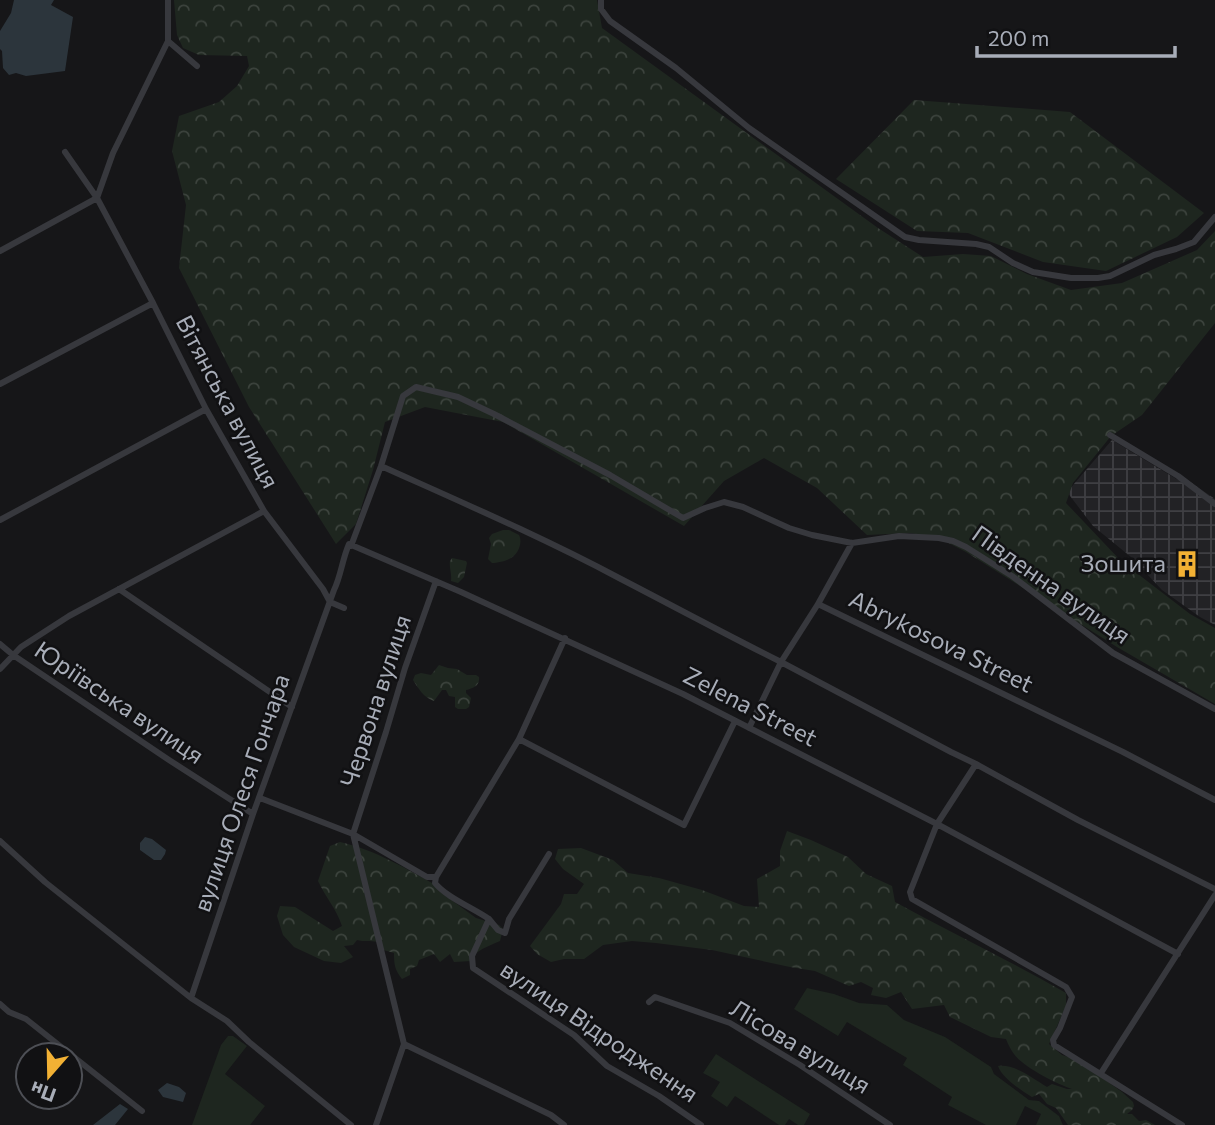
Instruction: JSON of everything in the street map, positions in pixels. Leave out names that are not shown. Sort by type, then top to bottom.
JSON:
[{"type":"street","points":[[0,251],[97,198],[113,153],[168,41],[168,0]]},
{"type":"street","points":[[601,0],[601,9],[610,21],[676,68],[748,128],[905,237],[976,244],[989,247],[1033,272],[1071,278],[1098,278],[1111,276],[1154,255],[1194,242],[1215,217]]},
{"type":"street","points":[[168,41],[197,65]]},
{"type":"street","name":"Вітянська вулиця","points":[[65,152],[97,198],[206,409],[264,511],[330,602]]},
{"type":"street","points":[[0,384],[153,303]]},
{"type":"street","points":[[344,608],[330,602],[340,578],[346,549],[349,544],[351,546],[382,466],[403,396],[416,387],[458,397],[610,475],[683,518],[724,502],[743,507],[789,528],[852,543],[818,604]]},
{"type":"street","points":[[0,520],[206,409]]},
{"type":"street","points":[[1110,435],[1178,476],[1215,504]]},
{"type":"street","points":[[382,466],[619,578],[1078,820],[1215,889]]},
{"type":"street","points":[[0,670],[21,647],[69,616],[264,511]]},
{"type":"street","name":"Південна вулиця","points":[[852,543],[899,537],[939,538],[967,547],[1012,576],[1113,653],[1215,709]]},
{"type":"street","name":"Zelena Street","points":[[351,546],[565,639],[735,721],[937,824],[1178,954]]},
{"type":"street","name":"Червона вулиця","points":[[353,834],[405,668],[436,581]]},
{"type":"street","points":[[119,589],[292,707]]},
{"type":"street","points":[[323,589],[329,593],[334,590]]},
{"type":"street","name":"вулиця Олеся Гончара","points":[[191,998],[253,814],[330,602]]},
{"type":"street","name":"Abrykosova Street","points":[[749,728],[781,663],[818,604],[1124,752],[1215,800]]},
{"type":"street","points":[[489,919],[441,890],[435,883],[436,877],[519,739],[565,639]]},
{"type":"street","name":"Юріївська вулиця","points":[[0,644],[253,814]]},
{"type":"street","points":[[519,739],[684,825],[735,721]]},
{"type":"street","points":[[976,764],[937,824],[910,892],[912,899],[1066,987],[1072,997],[1053,1040],[1054,1045],[1182,1125]]},
{"type":"street","points":[[260,798],[353,834],[427,877],[436,877]]},
{"type":"street","points":[[353,834],[404,1044],[376,1125]]},
{"type":"street","points":[[0,841],[45,883],[191,998],[227,1021],[351,1125]]},
{"type":"street","name":"вулиця Відродження","points":[[549,854],[509,919],[505,933],[498,930],[489,919],[472,956],[473,968],[574,1035],[620,1075],[659,1096],[701,1125]]},
{"type":"street","points":[[1101,1073],[1215,895]]},
{"type":"street","name":"Лісова вулиця","points":[[649,1002],[655,997],[730,1023],[800,1065],[890,1125]]},
{"type":"street","points":[[0,1004],[9,1012],[26,1019],[142,1111]]},
{"type":"street","points":[[404,1044],[551,1115],[564,1125]]},
{"type":"shaded area","points":[[14,0],[54,0],[51,5],[73,17],[65,71],[26,76],[16,73],[9,75],[3,68],[0,31],[11,13]]},
{"type":"shaded area","points":[[1112,440],[1178,480],[1183,477],[1215,499],[1215,625],[1162,590],[1131,557],[1093,526],[1067,492]]},
{"type":"shaded area","points":[[145,837],[166,850],[161,860],[154,860],[140,850],[140,843]]},
{"type":"shaded area","points":[[167,1083],[186,1093],[183,1102],[163,1097],[158,1090]]},
{"type":"shaded area","points":[[120,1104],[128,1109],[115,1125],[93,1125]]},
{"type":"green space","points":[[174,0],[597,0],[602,28],[878,228],[923,257],[963,254],[991,256],[1027,274],[1071,290],[1122,283],[1197,250],[1215,231],[1215,323],[1142,415],[1111,436],[1073,483],[1066,503],[1121,561],[1190,614],[1215,628],[1215,704],[939,538],[910,533],[867,535],[817,488],[764,458],[724,481],[684,526],[503,422],[425,407],[385,422],[356,524],[336,544],[249,407],[179,268],[186,205],[172,151],[179,116],[219,102],[237,86],[249,66],[247,56],[199,55],[183,48],[177,35]]},
{"type":"green space","points":[[914,100],[1070,112],[1204,213],[1177,237],[1106,271],[1043,262],[968,233],[917,231],[836,179]]},
{"type":"green space","points":[[503,530],[519,535],[519,548],[509,559],[492,563],[488,559],[491,544],[489,538]]},
{"type":"green space","points":[[452,558],[467,563],[464,577],[458,583],[451,581]]},
{"type":"green space","points":[[439,665],[479,677],[477,685],[466,690],[471,698],[466,709],[455,707],[455,697],[449,696],[446,690],[442,690],[434,701],[430,700],[413,680],[415,675],[421,673],[431,675]]},
{"type":"green space","points":[[787,831],[848,857],[866,874],[892,886],[895,902],[1066,993],[1066,1006],[1049,1044],[1122,1092],[1134,1106],[1127,1114],[1132,1114],[1139,1121],[1146,1120],[1155,1125],[1068,1125],[1056,1108],[1047,1104],[1039,1094],[1032,1097],[1017,1087],[1003,1075],[998,1066],[1017,1069],[1047,1087],[1052,1084],[1072,1089],[1049,1079],[1018,1059],[1006,1039],[991,1037],[950,1017],[944,1005],[912,1009],[901,992],[886,998],[871,995],[873,988],[861,982],[849,986],[815,971],[712,950],[656,943],[632,941],[603,945],[584,959],[551,962],[537,954],[530,946],[561,904],[564,894],[577,894],[584,884],[563,869],[555,859],[558,849],[581,848],[613,860],[628,873],[659,878],[744,906],[759,907],[757,879],[780,866],[780,851]]},
{"type":"green space","points":[[340,842],[378,855],[436,885],[439,891],[476,918],[499,925],[503,929],[500,941],[479,951],[470,961],[454,962],[450,954],[440,962],[434,954],[419,960],[417,966],[410,969],[410,975],[402,979],[395,967],[394,953],[380,949],[377,942],[357,940],[353,945],[344,946],[353,957],[341,963],[324,961],[294,947],[283,935],[277,916],[280,906],[295,907],[333,931],[342,926],[318,881],[330,846]]},
{"type":"green space","points":[[807,988],[859,1003],[887,1005],[904,1020],[945,1037],[991,1067],[994,1074],[1029,1100],[1039,1101],[1059,1116],[1063,1125],[1036,1125],[1041,1114],[1025,1106],[1016,1125],[986,1125],[948,1105],[952,1097],[903,1065],[907,1058],[847,1022],[838,1036],[794,1009]]},
{"type":"green space","points":[[228,1036],[233,1036],[247,1046],[225,1074],[265,1106],[250,1125],[192,1125],[221,1045]]},
{"type":"green space","points":[[716,1054],[810,1114],[804,1125],[798,1125],[789,1119],[785,1125],[779,1125],[735,1096],[727,1107],[711,1096],[720,1082],[703,1073]]},
{"type":"place","name":"Зошита","points":[[1187,564]]}]
